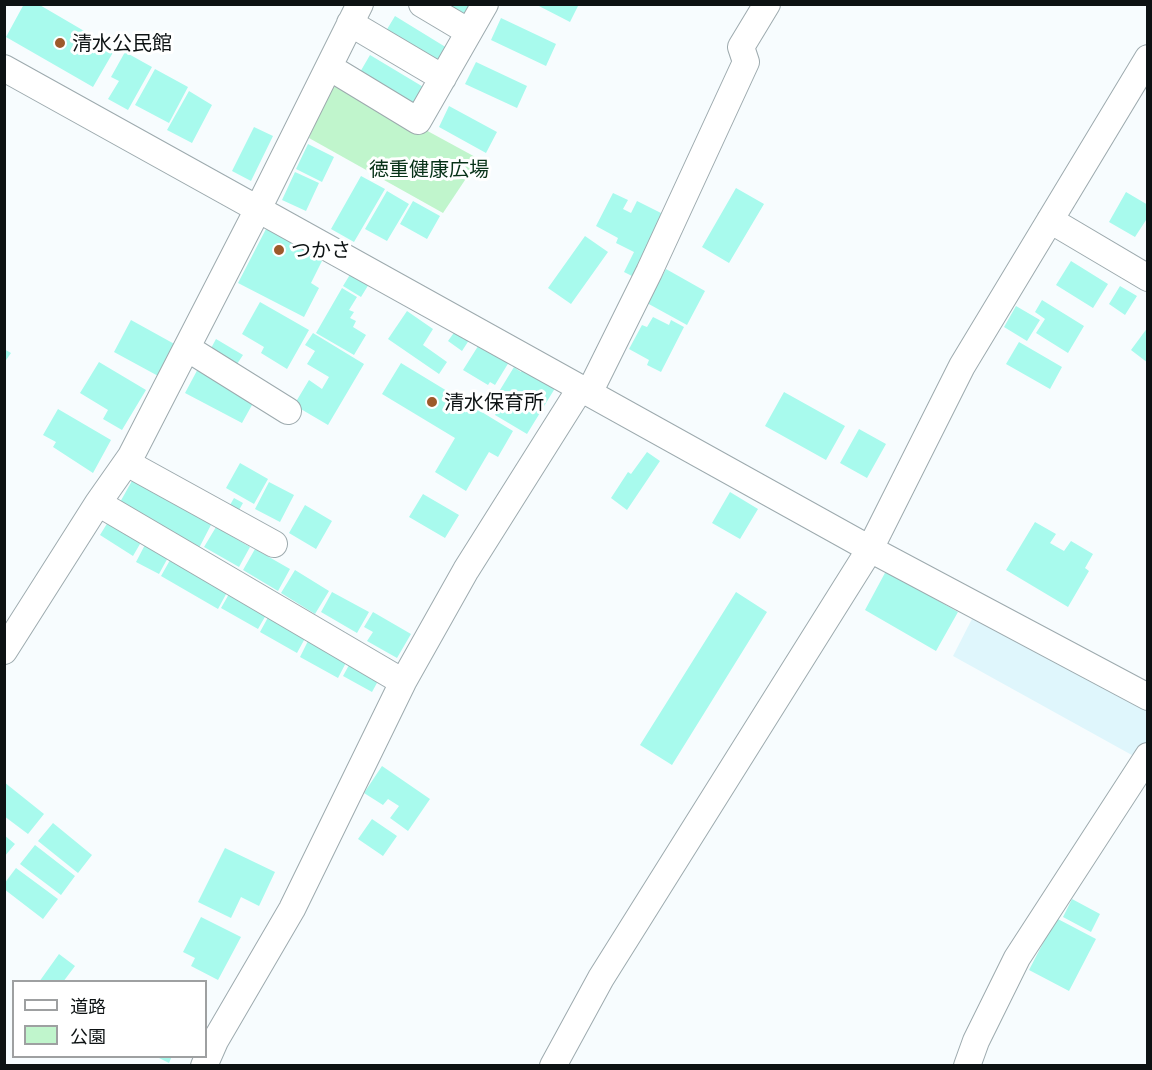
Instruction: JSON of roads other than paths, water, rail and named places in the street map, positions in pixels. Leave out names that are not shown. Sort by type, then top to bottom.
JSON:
[{"type":"street","points":[[422,4],[469,32]]},
{"type":"street","points":[[328,67],[418,121],[485,4]]},
{"type":"street","points":[[204,1065],[215,1041],[292,909],[403,682],[466,570],[584,391],[649,272],[746,62],[741,47],[767,4]]},
{"type":"street","points":[[4,651],[98,502],[127,463],[258,209],[355,14],[443,78]]},
{"type":"street","points":[[553,1065],[607,968],[870,549],[962,366],[1148,58]]},
{"type":"street","points":[[4,68],[870,549],[1148,697]]},
{"type":"street","points":[[1050,220],[1148,278]]},
{"type":"street","points":[[187,348],[288,411]]},
{"type":"street","points":[[127,463],[274,544]]},
{"type":"street","points":[[98,502],[403,682]]},
{"type":"street","points":[[967,1065],[975,1041],[1017,958],[1148,756]]},
{"type":"place","name":"清水公民館","points":[[60,43]]},
{"type":"place","name":"つかさ","points":[[279,250]]},
{"type":"place","name":"清水保育所","points":[[432,402]]},
{"type":"park label","name":"徳重健康広場","points":[[429,169]]}]
